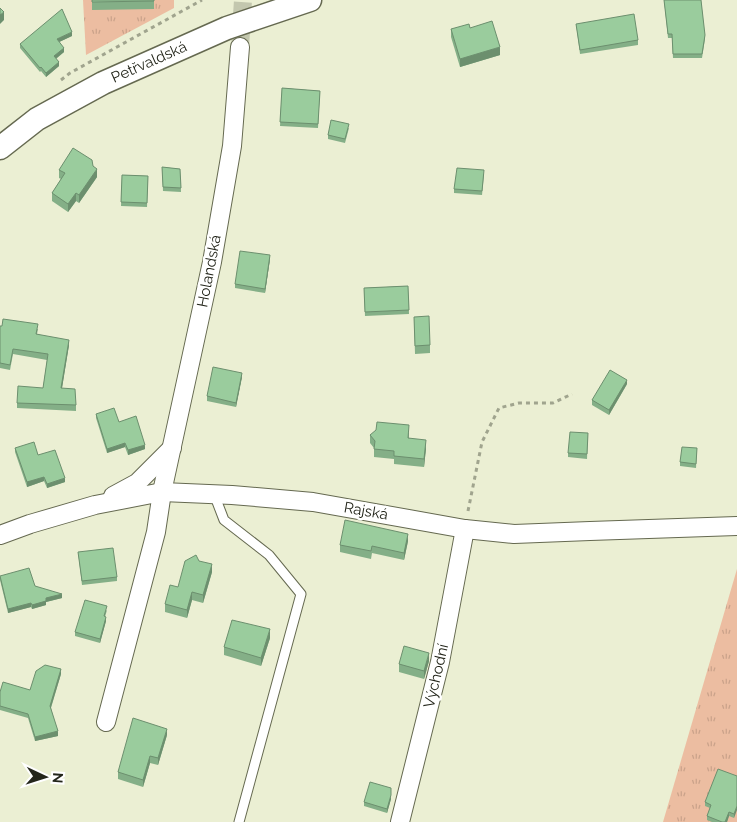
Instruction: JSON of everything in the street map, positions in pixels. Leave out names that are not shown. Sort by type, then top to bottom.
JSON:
[{"type":"street","name":"Petřvaldská","points":[[0,148],[37,119],[103,83],[227,28],[310,0]]},
{"type":"street","name":"Holandská","points":[[106,722],[156,532],[162,492],[212,262],[232,146],[240,47]]},
{"type":"street","points":[[95,505],[137,483],[172,448]]},
{"type":"street","name":"Rajská","points":[[0,535],[95,505],[162,492],[313,502],[465,529],[514,534],[737,526]]},
{"type":"street","name":"Východní","points":[[400,822],[440,662],[465,529]]},
{"type":"lane","points":[[214,494],[224,520],[269,555],[301,594],[239,822]]},
{"type":"path","points":[[465,529],[482,442],[499,408],[519,403],[553,404],[572,394]]},
{"type":"green space","points":[[83,0],[174,0],[174,8],[86,55]]},
{"type":"green space","points":[[737,569],[737,822],[663,822]]},
{"type":"building","points":[[92,0],[154,0],[154,1],[92,2]]},
{"type":"building","points":[[664,0],[701,0],[705,35],[702,54],[673,54],[672,34],[668,34]]},
{"type":"building","points":[[62,9],[72,32],[57,39],[64,48],[54,56],[59,62],[46,73],[20,44]]},
{"type":"building","points":[[634,14],[638,40],[580,50],[576,24]]},
{"type":"building","points":[[492,21],[500,47],[460,59],[451,29],[469,24],[470,28]]},
{"type":"building","points":[[282,88],[320,91],[318,124],[280,122]]},
{"type":"building","points":[[331,120],[349,124],[345,139],[328,135]]},
{"type":"building","points":[[73,148],[92,160],[93,166],[97,169],[79,195],[76,193],[68,204],[52,193],[65,173],[59,170]]},
{"type":"building","points":[[162,167],[180,169],[181,188],[163,187]]},
{"type":"building","points":[[457,168],[484,170],[482,191],[454,189]]},
{"type":"building","points":[[122,175],[148,176],[147,203],[121,202]]},
{"type":"building","points":[[240,251],[270,255],[265,289],[235,284]]},
{"type":"building","points":[[408,286],[409,310],[365,312],[364,288]]},
{"type":"building","points":[[429,316],[430,345],[415,346],[414,317]]},
{"type":"building","points":[[3,319],[38,324],[36,334],[69,340],[61,388],[75,389],[76,405],[17,403],[18,386],[43,388],[48,354],[13,349],[10,365],[0,363],[0,326],[2,326]]},
{"type":"building","points":[[213,367],[242,373],[236,403],[207,396]]},
{"type":"building","points":[[610,370],[627,380],[609,410],[592,400]]},
{"type":"building","points":[[114,408],[119,422],[136,416],[145,445],[128,450],[125,443],[107,449],[96,414]]},
{"type":"building","points":[[377,422],[409,425],[408,438],[426,440],[424,459],[394,456],[394,451],[374,449],[375,441],[370,435],[376,430]]},
{"type":"building","points":[[570,432],[588,433],[587,454],[568,453]]},
{"type":"building","points":[[34,442],[38,455],[55,450],[65,478],[47,484],[44,477],[27,482],[15,448]]},
{"type":"building","points":[[682,447],[697,448],[696,464],[680,462]]},
{"type":"building","points":[[345,520],[408,534],[404,553],[372,546],[371,551],[340,545]]},
{"type":"building","points":[[113,548],[117,577],[82,581],[78,552]]},
{"type":"building","points":[[196,555],[199,561],[212,564],[203,595],[192,592],[187,610],[165,604],[170,585],[178,587],[185,561]]},
{"type":"building","points":[[29,568],[35,586],[62,594],[46,598],[46,601],[32,605],[31,603],[8,609],[0,576]]},
{"type":"building","points":[[85,600],[107,606],[100,639],[75,632]]},
{"type":"building","points":[[232,620],[270,629],[261,658],[224,647]]},
{"type":"building","points":[[404,646],[429,653],[424,671],[399,664]]},
{"type":"building","points":[[45,665],[61,669],[50,706],[58,731],[35,737],[28,714],[0,706],[0,692],[3,682],[30,690],[36,671]]},
{"type":"building","points":[[133,718],[167,729],[158,758],[150,756],[143,780],[118,772]]},
{"type":"building","points":[[718,769],[737,776],[737,806],[734,814],[729,812],[725,822],[707,816],[711,805],[705,802]]},
{"type":"building","points":[[370,782],[391,788],[387,809],[364,802]]},
{"type":"tunnel","points":[[240,47],[243,0]]}]
